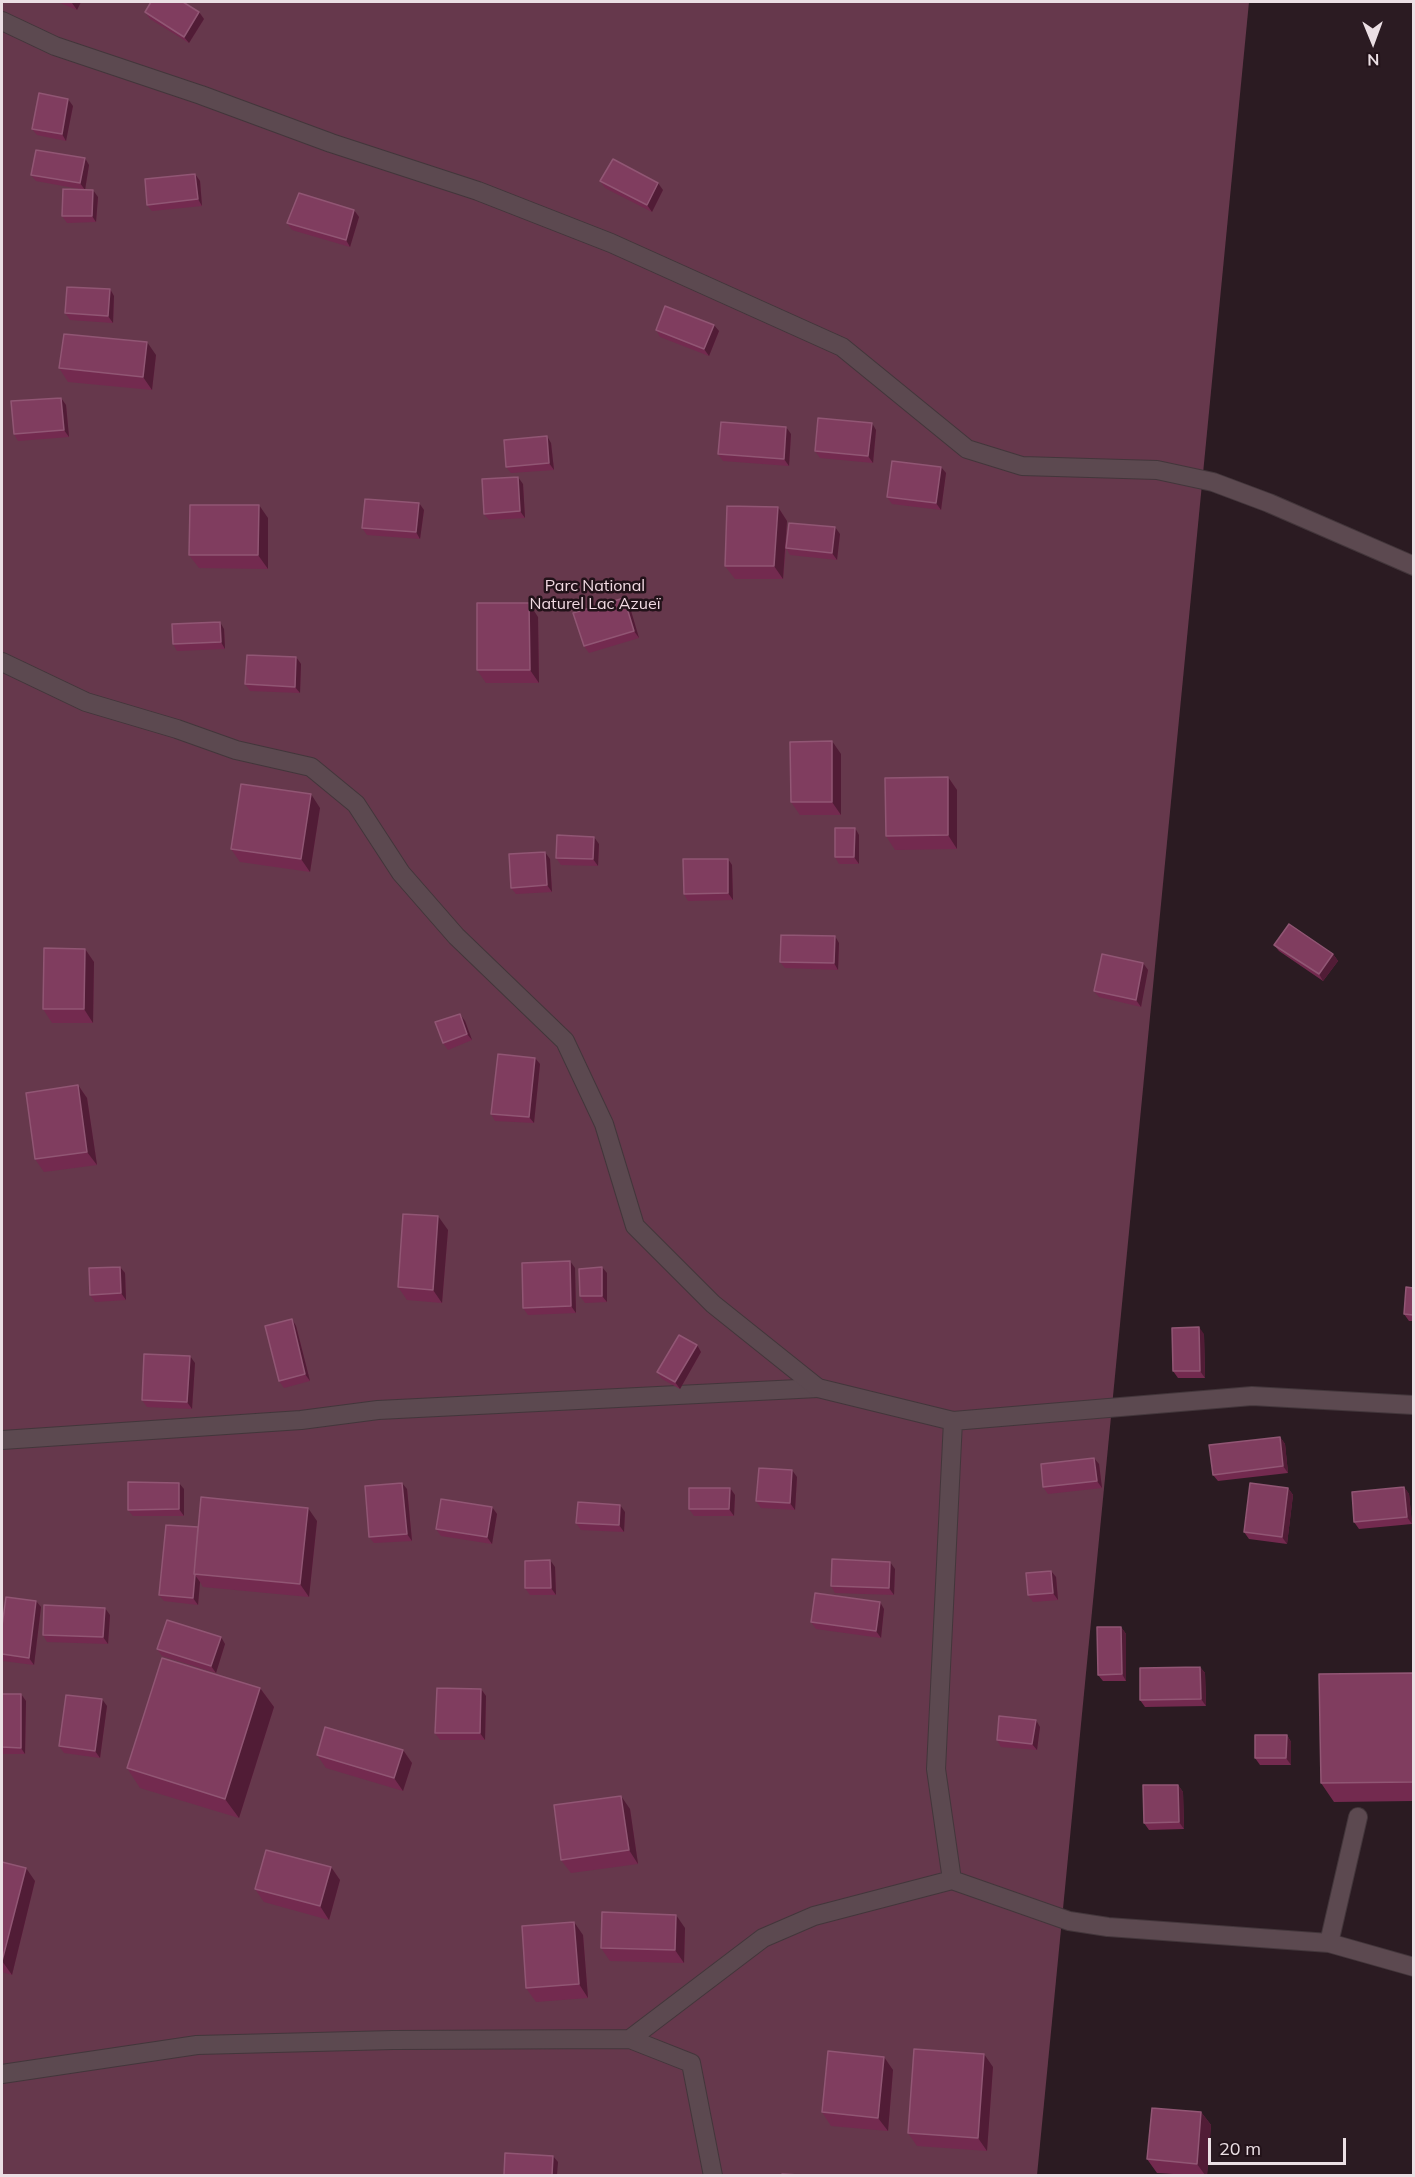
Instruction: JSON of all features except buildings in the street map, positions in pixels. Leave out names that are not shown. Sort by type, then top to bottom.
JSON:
[{"type":"street","points":[[2,21],[55,46],[201,95],[331,143],[478,191],[621,248],[842,347],[967,449],[1022,466],[1157,470],[1213,482],[1269,503],[1413,566]]},
{"type":"street","points":[[2,662],[86,702],[177,729],[236,750],[311,767],[356,804],[401,873],[442,920],[566,1041],[604,1124],[635,1226],[713,1304],[818,1388]]},
{"type":"street","points":[[2,1440],[301,1420],[378,1410],[818,1388],[953,1421],[1252,1396],[1413,1405]]},
{"type":"street","points":[[952,1880],[936,1769],[953,1421]]},
{"type":"street","points":[[1329,1943],[1358,1817]]},
{"type":"street","points":[[630,2039],[763,1938],[814,1916],[952,1880],[1069,1921],[1108,1927],[1329,1943],[1413,1967]]},
{"type":"street","points":[[2,2074],[197,2045],[393,2040],[630,2039],[691,2063],[713,2175]]},
{"type":"green space","name":"Parc National Naturel Lac Azueï","points":[[2,2],[1249,2],[1037,2175],[2,2176]]}]
